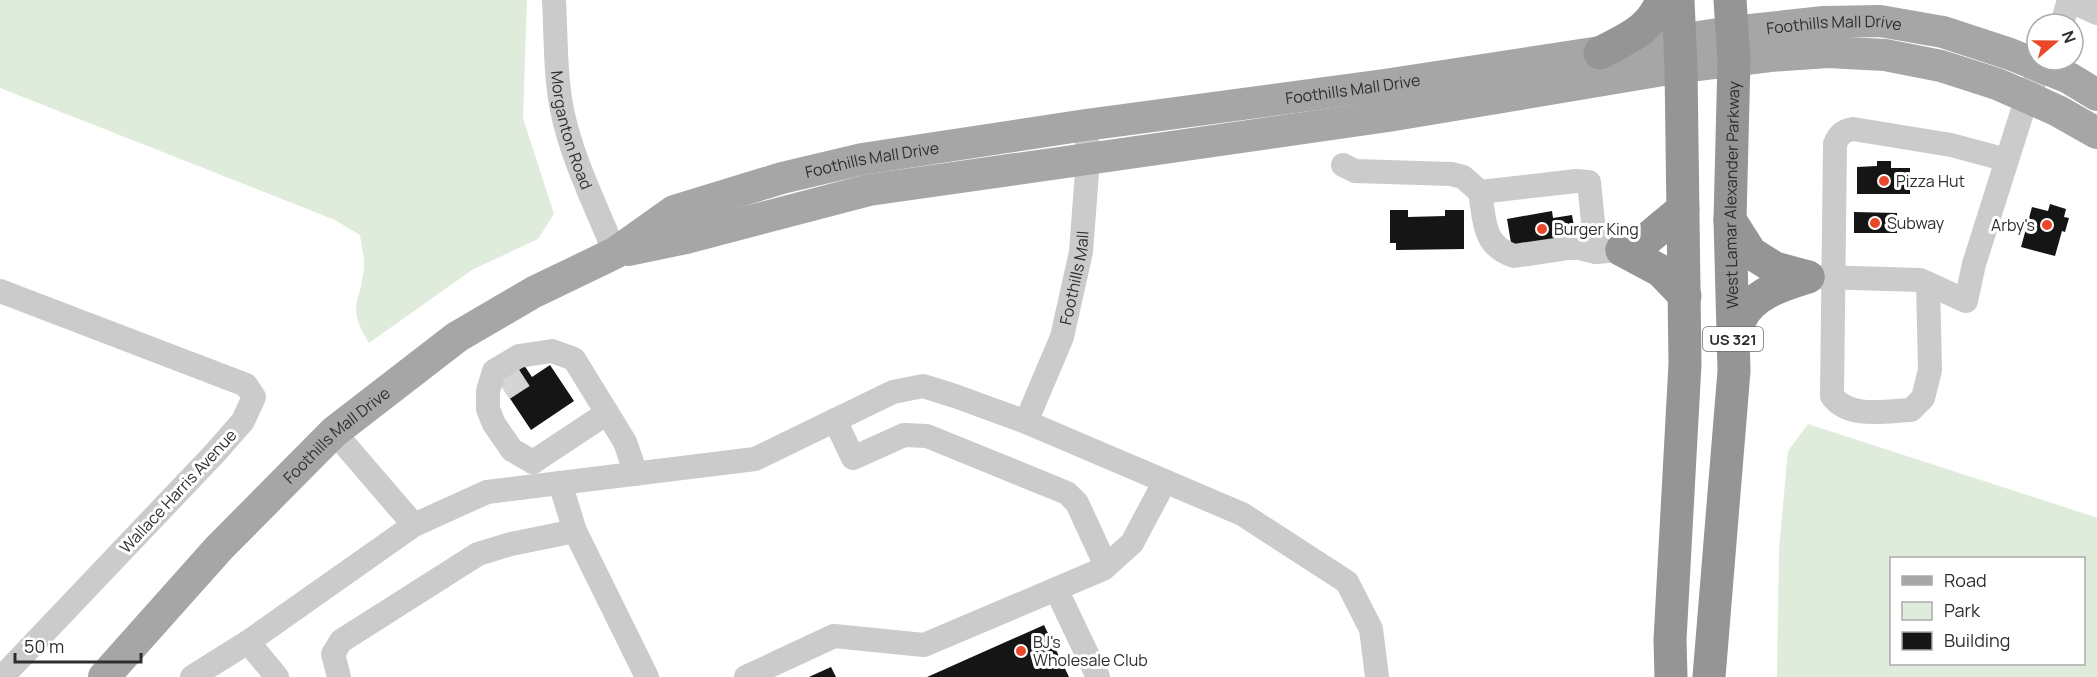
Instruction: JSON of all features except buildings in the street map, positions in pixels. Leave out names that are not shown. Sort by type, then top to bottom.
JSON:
[{"type":"highway","points":[[1600,53],[1649,24],[1662,0]]},
{"type":"highway","name":"US 321","points":[[1671,677],[1670,640],[1685,364],[1681,54],[1678,0]]},
{"type":"highway","name":"West Lamar Alexander Parkway","points":[[1708,677],[1734,371],[1730,220],[1732,31]]},
{"type":"highway","points":[[1609,251],[1647,239],[1683,209]]},
{"type":"highway","points":[[1730,220],[1751,253],[1775,268],[1821,277]]},
{"type":"highway","points":[[1609,251],[1661,271],[1684,296]]},
{"type":"highway","points":[[1733,335],[1746,310],[1761,297],[1778,286],[1821,277]]},
{"type":"main road","name":"Foothills Mall Drive","points":[[615,253],[686,238],[869,190],[1388,117],[1681,54],[1732,31],[1824,22],[1880,21],[1943,32],[2025,58]]},
{"type":"main road","name":"Foothills Mall Drive","points":[[1732,31],[1828,52],[1885,55],[1941,66],[1997,84],[2058,111],[2097,133]]},
{"type":"main road","name":"Foothills Mall Drive","points":[[105,677],[219,548],[334,432],[458,337],[534,292],[615,253],[674,212],[782,178],[862,159],[1086,125],[1600,53],[1681,54]]},
{"type":"main road","name":"Foothills Mall Drive","points":[[2058,72],[2097,95]]},
{"type":"street","name":"Morganton Road","points":[[554,0],[557,72],[562,113],[572,147],[615,253]]},
{"type":"street","points":[[2069,0],[2097,13]]},
{"type":"street","points":[[1821,277],[1920,280],[1966,301],[1974,264],[2027,97],[2040,72]]},
{"type":"street","name":"Foothills Mall","points":[[1026,422],[1062,337],[1081,252],[1088,159],[1086,125]]},
{"type":"street","points":[[1928,284],[1930,370],[1923,398],[1911,410],[1855,411],[1840,406],[1832,396],[1821,277],[1835,144],[1841,134],[1853,129],[1951,145],[2007,160]]},
{"type":"street","points":[[1343,165],[1355,171],[1451,174],[1463,177],[1480,192],[1487,231],[1494,246],[1504,253],[1514,256],[1575,247],[1609,251],[1588,182],[1576,181],[1480,192]]},
{"type":"street","name":"Wallace Harris Avenue","points":[[2,677],[222,445],[243,421],[254,397],[246,385],[6,300]]},
{"type":"street","points":[[636,474],[625,442],[574,359],[552,351],[531,363],[519,356],[494,371],[496,387],[488,409],[494,424],[512,450],[533,462],[548,485],[575,531],[647,677]]},
{"type":"street","points":[[192,677],[248,642],[414,525],[487,492],[755,459],[893,392],[923,386],[1026,422],[1242,514],[1347,582],[1371,629],[1377,677]]},
{"type":"street","points":[[533,462],[607,412]]},
{"type":"street","points":[[836,420],[853,458],[904,435],[927,435],[1067,493],[1077,503],[1106,566]]},
{"type":"street","points":[[334,432],[414,525]]},
{"type":"street","points":[[746,677],[834,636],[924,645],[1103,569],[1132,543],[1165,481]]},
{"type":"street","points":[[339,677],[333,654],[341,642],[478,554],[511,544],[575,531]]},
{"type":"street","points":[[1056,589],[1098,677]]},
{"type":"street","points":[[248,642],[277,677]]},
{"type":"green space","points":[[0,0],[527,0],[523,118],[554,214],[538,239],[472,270],[369,343],[356,313],[364,268],[360,235],[335,220],[0,88]]},
{"type":"green space","points":[[1808,424],[2095,517],[2097,519],[2097,677],[1777,677],[1779,548],[1788,451]]},
{"type":"tunnel","points":[[503,389],[529,372]]},
{"type":"place","name":"Pizza Hut","points":[[1884,181]]},
{"type":"place","name":"Subway","points":[[1875,223]]},
{"type":"place","name":"Arby's","points":[[2047,225]]},
{"type":"place","name":"Burger King","points":[[1542,229]]},
{"type":"place","name":"BJ's Wholesale Club","points":[[1021,651]]}]
